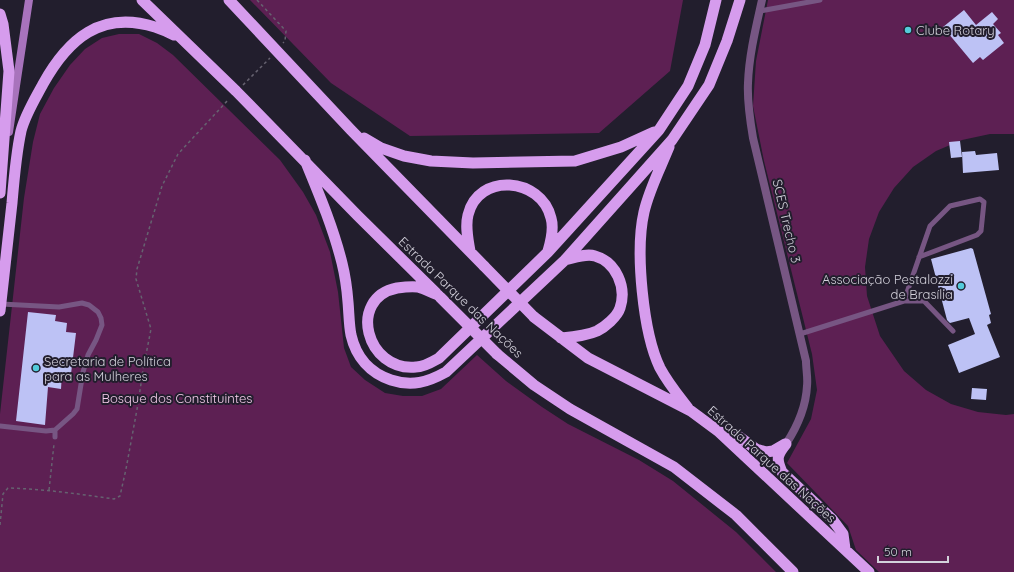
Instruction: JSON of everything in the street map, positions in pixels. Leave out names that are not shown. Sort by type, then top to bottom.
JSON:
[{"type":"highway","name":"Estrada Parque das Nações","points":[[142,0],[236,91],[358,216],[497,354],[534,385],[570,409],[674,467],[736,515],[793,572]]},
{"type":"highway","name":"Estrada Parque das Nações","points":[[229,0],[276,52],[351,130],[534,317],[588,358],[691,411],[718,431],[869,572]]},
{"type":"highway","points":[[439,296],[417,287],[406,286],[390,290],[379,296],[370,307],[367,317],[368,332],[375,350],[388,361],[402,367],[416,367],[427,364],[439,358],[548,252],[658,130],[688,86],[705,45],[716,0]]},
{"type":"highway","points":[[305,160],[332,228],[338,250],[348,300],[351,334],[357,351],[367,366],[381,377],[397,382],[414,384],[432,380],[446,372],[565,260],[672,140],[709,85],[727,41],[740,0]]},
{"type":"highway","points":[[0,14],[4,24],[9,71],[0,193]]},
{"type":"highway","points":[[0,308],[4,238],[22,130],[32,104],[50,72],[64,53],[83,34],[92,28],[107,24],[121,21],[134,22],[155,27],[180,38]]},
{"type":"highway","points":[[351,130],[381,148],[404,156],[432,161],[473,163],[575,161],[621,147],[658,130]]},
{"type":"highway","points":[[672,140],[651,188],[644,213],[640,236],[641,270],[650,340],[660,367],[671,387],[691,411]]},
{"type":"highway","points":[[470,251],[466,229],[468,213],[477,197],[490,188],[507,184],[523,186],[536,194],[547,207],[552,219],[552,237],[548,252]]},
{"type":"highway","points":[[561,338],[584,336],[598,331],[616,315],[620,309],[622,297],[621,284],[616,272],[608,262],[594,255],[565,260]]},
{"type":"highway","points":[[718,431],[738,436],[756,449],[766,452],[773,451],[786,444]]},
{"type":"highway","points":[[786,444],[778,455],[779,465],[782,472],[832,519],[843,534],[845,549]]},
{"type":"main road","points":[[2,178],[29,0]]},
{"type":"main road","points":[[14,183],[17,83]]},
{"type":"street","name":"SCES Trecho 3","points":[[762,0],[750,61],[748,107],[753,138],[806,361],[807,386],[802,412],[794,432],[786,444]]},
{"type":"lane","points":[[760,11],[820,0]]},
{"type":"lane","points":[[904,301],[919,257],[930,226],[950,206],[980,199],[984,202],[981,231],[977,235],[919,257]]},
{"type":"lane","points":[[800,334],[904,301],[924,301],[953,331]]},
{"type":"lane","points":[[0,308],[59,307],[82,303],[98,312],[102,325],[82,372],[77,409],[74,414],[56,430],[55,437]]},
{"type":"lane","points":[[0,426],[56,430]]},
{"type":"path","points":[[0,525],[3,494],[8,488],[49,490],[114,499],[120,496],[151,329],[136,279],[137,269],[162,186],[178,154],[236,91],[285,42],[286,30],[257,0]]},
{"type":"path","points":[[49,490],[55,437]]},
{"type":"green space","points":[[250,0],[683,0],[670,71],[599,133],[410,136],[331,83]]},
{"type":"green space","points":[[768,0],[1014,0],[1014,134],[990,134],[962,140],[936,151],[913,167],[894,188],[879,212],[869,239],[865,267],[867,296],[880,336],[904,371],[926,390],[951,404],[978,412],[1006,415],[1014,414],[1014,572],[879,572],[856,550],[848,526],[787,463],[811,419],[817,390],[812,354],[764,161],[753,106],[756,61]]},
{"type":"green space","name":"Bosque dos Constituintes","points":[[119,34],[139,34],[157,43],[173,55],[280,160],[303,192],[316,215],[330,252],[338,292],[344,348],[351,367],[365,380],[385,393],[403,396],[422,396],[441,389],[477,355],[506,381],[568,424],[639,460],[673,481],[736,532],[776,572],[0,572],[0,414],[24,198],[33,142],[40,114],[54,88],[70,65],[85,49],[102,38]]},
{"type":"building","points":[[964,10],[976,25],[992,12],[998,19],[993,24],[1001,33],[998,35],[1004,43],[983,60],[980,57],[973,63],[943,27]]},
{"type":"building","points":[[960,141],[962,157],[951,158],[949,142]]},
{"type":"building","points":[[975,151],[976,155],[997,153],[999,170],[963,173],[962,152]]},
{"type":"building","name":"Associação Pestalozzi de Brasília","points":[[971,248],[973,249],[991,314],[989,315],[991,323],[987,325],[1000,357],[959,373],[948,345],[975,334],[969,318],[950,323],[947,320],[931,259]]},
{"type":"building","name":"Secretaria de Política para as Mulheres","points":[[28,312],[56,315],[55,321],[67,323],[66,332],[76,333],[71,374],[62,373],[61,389],[48,387],[45,425],[16,421]]},
{"type":"building","points":[[972,388],[987,389],[986,400],[971,399]]},
{"type":"place","name":"Clube Rotary","points":[[908,30]]},
{"type":"place","name":"Associação Pestalozzi de Brasília","points":[[961,286]]},
{"type":"place","name":"Secretaria de Política para as Mulheres","points":[[36,368]]}]
